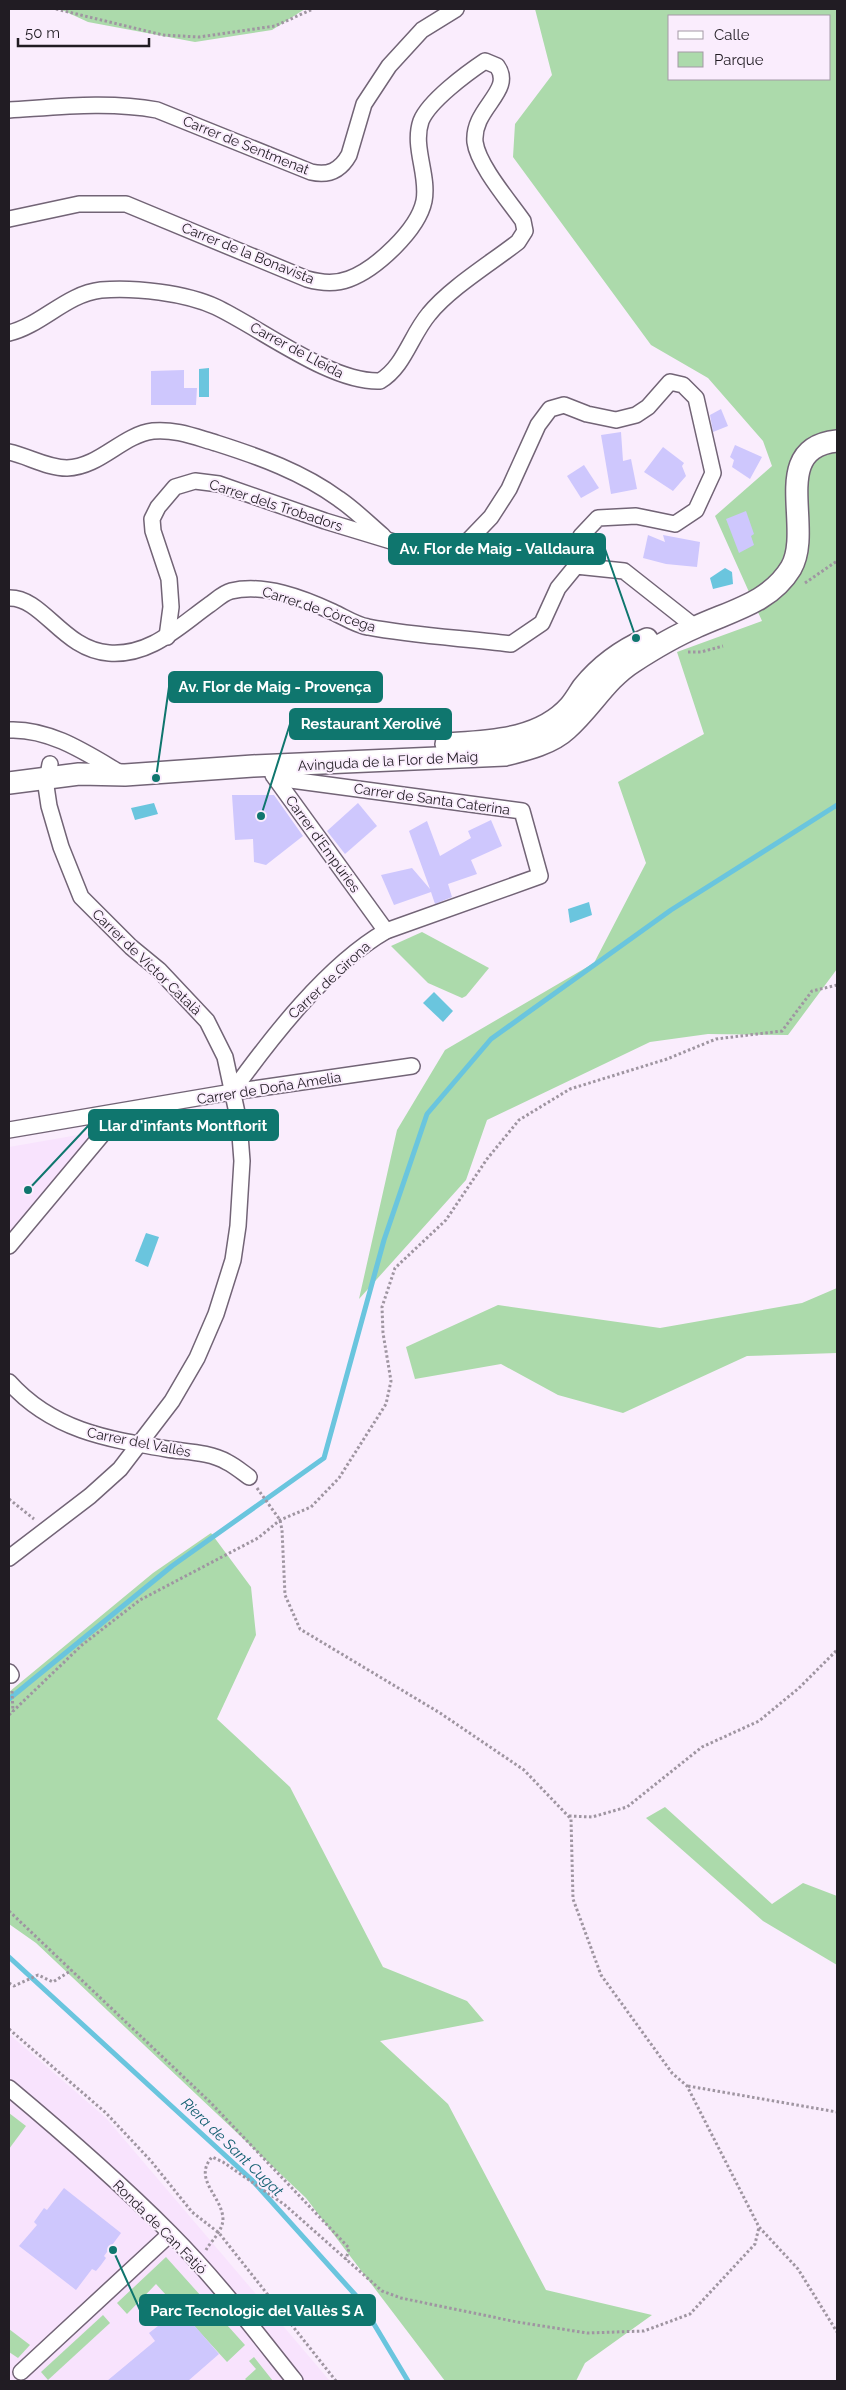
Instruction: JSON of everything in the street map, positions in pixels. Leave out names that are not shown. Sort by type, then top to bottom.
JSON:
[{"type":"street","name":"Carrer de Sentmenat","points":[[9,110],[109,105],[134,106],[157,110],[311,172],[330,173],[344,163],[349,155],[364,104],[389,66],[422,30],[456,9]]},
{"type":"street","name":"Carrer de la Bonavista","points":[[9,219],[78,204],[126,204],[308,279],[332,282],[350,279],[403,240],[420,213],[425,188],[419,132],[422,120],[428,110],[454,85],[485,61],[497,66]]},
{"type":"street","name":"Carrer de Lleida","points":[[9,333],[23,328],[88,292],[130,291],[181,296],[216,307],[336,372],[358,380],[380,382],[396,368],[417,330],[430,313],[518,242],[525,232],[523,221],[483,162],[476,144],[475,130],[482,112],[501,86],[502,72],[497,66]]},
{"type":"street","points":[[9,452],[54,466],[68,468],[105,455],[142,434],[171,430],[254,456],[296,473],[340,500],[388,540],[404,545],[438,550],[467,542],[491,517],[500,503],[538,425],[550,410],[564,405],[587,414],[616,420],[636,415],[648,407],[670,382],[683,385],[696,398],[713,472],[696,510],[675,524],[636,516],[598,518],[581,536],[576,566],[624,571],[695,627]]},
{"type":"street","name":"Avinguda de la Flor de Maig","points":[[9,769],[125,775],[505,755],[532,748],[566,730],[609,681],[622,670],[695,627],[751,604],[774,588],[791,567],[798,538],[797,473],[799,467],[809,452],[837,441]]},
{"type":"street","name":"Carrer dels Trobadors","points":[[167,637],[171,607],[169,580],[153,531],[152,519],[166,495],[175,487],[195,481],[219,484],[325,521],[388,540]]},
{"type":"street","name":"Carrer de Còrcega","points":[[9,598],[20,598],[30,602],[66,635],[91,650],[125,653],[145,649],[167,637],[229,591],[261,588],[320,606],[366,627],[511,644],[542,623],[558,588],[576,566]]},
{"type":"street","points":[[9,730],[26,731],[52,737],[125,775]]},
{"type":"street","name":"Avinguda de la Flor de Maig","points":[[9,783],[48,771],[103,762],[268,767]]},
{"type":"street","name":"Carrer de Santa Caterina","points":[[268,767],[522,811],[540,876]]},
{"type":"street","name":"Carrer d'Empúries","points":[[268,767],[386,931]]},
{"type":"street","name":"Carrer de Víctor Català","points":[[9,1558],[120,1469],[172,1401],[197,1358],[216,1314],[233,1260],[238,1226],[242,1161],[239,1122],[225,1057],[207,1021],[160,970],[130,947],[81,897],[61,847],[49,806],[48,771]]},
{"type":"street","name":"Carrer de Girona","points":[[232,1092],[282,1024],[340,966],[372,939],[386,931],[540,876]]},
{"type":"street","name":"Carrer de Doña Amelia","points":[[9,1130],[232,1092],[412,1066]]},
{"type":"street","points":[[9,1246],[121,1112]]},
{"type":"street","name":"Carrer del Vallès","points":[[9,1382],[28,1401],[48,1415],[92,1435],[202,1454],[226,1461],[249,1477]]},
{"type":"street","name":"Ronda de Can Fatjó","points":[[9,2088],[67,2136],[170,2234],[243,2314],[295,2381]]},
{"type":"street","points":[[21,2372],[170,2234]]},
{"type":"path","points":[[56,9],[163,34],[199,37],[275,26],[312,9]]},
{"type":"path","points":[[680,652],[701,652],[723,646]]},
{"type":"path","points":[[9,1715],[82,1646],[140,1600],[258,1538],[280,1520],[311,1507],[339,1478],[386,1404],[391,1381],[383,1333],[382,1307],[395,1268],[446,1220],[487,1159],[519,1120],[570,1089],[667,1059],[716,1038],[782,1031],[812,991],[837,985]]},
{"type":"path","points":[[249,1477],[280,1520],[285,1595],[300,1629],[440,1713],[524,1770],[571,1818],[573,1899],[601,1975],[672,2073],[687,2086],[759,2227],[798,2269],[837,2332]]},
{"type":"path","points":[[9,1499],[46,1529]]},
{"type":"path","points":[[567,1816],[592,1817],[627,1807],[702,1747],[759,1721],[799,1688],[837,1650]]},
{"type":"path","points":[[10,1673],[13,1712]]},
{"type":"path","points":[[9,1911],[210,2102],[349,2248],[346,2260]]},
{"type":"path","points":[[9,1984],[14,1986],[38,1975],[53,1982],[72,1969]]},
{"type":"path","points":[[9,2029],[106,2113],[151,2160],[192,2212],[219,2233],[336,2381]]},
{"type":"path","points":[[687,2086],[837,2112]]},
{"type":"path","points":[[198,2264],[211,2242],[219,2233],[223,2220],[220,2207],[204,2176],[206,2163],[212,2156],[285,2205],[382,2291],[401,2298],[517,2322],[587,2333],[644,2331],[690,2314],[755,2244],[759,2227]]},
{"type":"shaded area","points":[[89,1133],[93,1138],[9,1234],[9,1147]]},
{"type":"shaded area","points":[[9,2034],[106,2118],[330,2381],[9,2381]]},
{"type":"green space","points":[[60,9],[305,9],[272,30],[195,42],[88,22]]},
{"type":"green space","points":[[535,9],[837,9],[837,969],[788,1035],[708,1034],[650,1042],[487,1120],[466,1180],[359,1299],[397,1130],[445,1050],[594,963],[646,863],[618,782],[704,734],[677,652],[762,621],[715,516],[772,466],[763,441],[708,378],[651,345],[513,157],[515,124],[552,75]]},
{"type":"green space","points":[[422,932],[489,968],[466,996],[462,998],[428,983],[391,946]]},
{"type":"green space","points":[[837,1288],[837,1353],[747,1356],[623,1413],[558,1395],[501,1364],[415,1379],[406,1347],[498,1305],[660,1328],[802,1303]]},
{"type":"green space","points":[[211,1533],[251,1587],[256,1635],[217,1719],[290,1787],[383,1967],[467,2001],[484,2021],[380,2041],[448,2104],[546,2290],[652,2315],[585,2363],[576,2381],[445,2381],[306,2198],[36,1943],[9,1924],[9,1692],[153,1573]]},
{"type":"green space","points":[[665,1807],[772,1904],[803,1883],[837,1896],[837,1965],[763,1921],[646,1818]]},
{"type":"green space","points":[[9,2113],[26,2126],[9,2149]]},
{"type":"green space","points":[[166,2257],[245,2345],[227,2362],[156,2284],[127,2314],[117,2303]]},
{"type":"green space","points":[[103,2315],[110,2323],[48,2380],[41,2372]]},
{"type":"green space","points":[[9,2329],[30,2345],[18,2358],[9,2352]]},
{"type":"green space","points":[[254,2357],[273,2381],[247,2381],[245,2379],[256,2369],[249,2361]]},
{"type":"water","points":[[209,368],[209,397],[199,397],[199,369]]},
{"type":"water","points":[[725,568],[732,572],[733,584],[713,589],[710,578]]},
{"type":"water","points":[[154,803],[158,814],[135,820],[131,808]]},
{"type":"water","points":[[589,902],[592,915],[570,923],[568,909]]},
{"type":"water","points":[[434,992],[453,1011],[443,1022],[423,1003]]},
{"type":"water","points":[[146,1233],[159,1237],[148,1267],[135,1261]]},
{"type":"building","points":[[184,370],[184,388],[197,388],[196,405],[151,405],[151,371]]},
{"type":"building","points":[[721,409],[728,426],[713,432],[710,415]]},
{"type":"building","points":[[621,432],[623,461],[631,459],[637,489],[611,494],[601,435]]},
{"type":"building","points":[[735,445],[762,457],[750,479],[732,467],[734,460],[730,457]]},
{"type":"building","points":[[663,447],[684,463],[682,466],[686,476],[673,491],[644,472]]},
{"type":"building","points":[[584,465],[599,488],[581,498],[567,476]]},
{"type":"building","points":[[746,511],[754,534],[751,536],[754,545],[739,553],[726,519]]},
{"type":"building","points":[[648,535],[665,542],[663,535],[700,542],[697,567],[666,564],[643,558]]},
{"type":"building","points":[[232,795],[274,795],[303,836],[266,865],[254,862],[253,839],[235,840]]},
{"type":"building","points":[[358,803],[377,826],[345,854],[327,831]]},
{"type":"building","points":[[491,820],[502,846],[471,860],[477,874],[448,884],[452,897],[435,904],[431,892],[394,905],[381,875],[412,868],[430,889],[409,831],[427,821],[440,856],[471,838],[468,831]]},
{"type":"building","points":[[64,2188],[121,2233],[104,2256],[106,2258],[101,2265],[96,2271],[92,2269],[76,2290],[19,2246],[37,2225],[34,2222],[44,2208],[47,2210]]},
{"type":"building","points":[[168,2295],[219,2354],[188,2381],[107,2381],[155,2341],[149,2333],[158,2326],[147,2312]]},
{"type":"waterway","points":[[9,1699],[172,1566],[324,1458],[384,1240],[427,1114],[491,1039],[671,910],[837,805]]},
{"type":"waterway","name":"Riera de Sant Cugat","points":[[9,1957],[252,2180],[359,2299],[408,2381]]},
{"type":"place","name":"Av. Flor de Maig - Valldaura","points":[[636,638]]},
{"type":"place","name":"Av. Flor de Maig - Provença","points":[[156,778]]},
{"type":"place","name":"Restaurant Xerolivé","points":[[261,816]]},
{"type":"place","name":"Llar d'infants Montflorit","points":[[28,1190]]},
{"type":"place","name":"Parc Tecnologic del Vallès S A","points":[[113,2250]]}]
